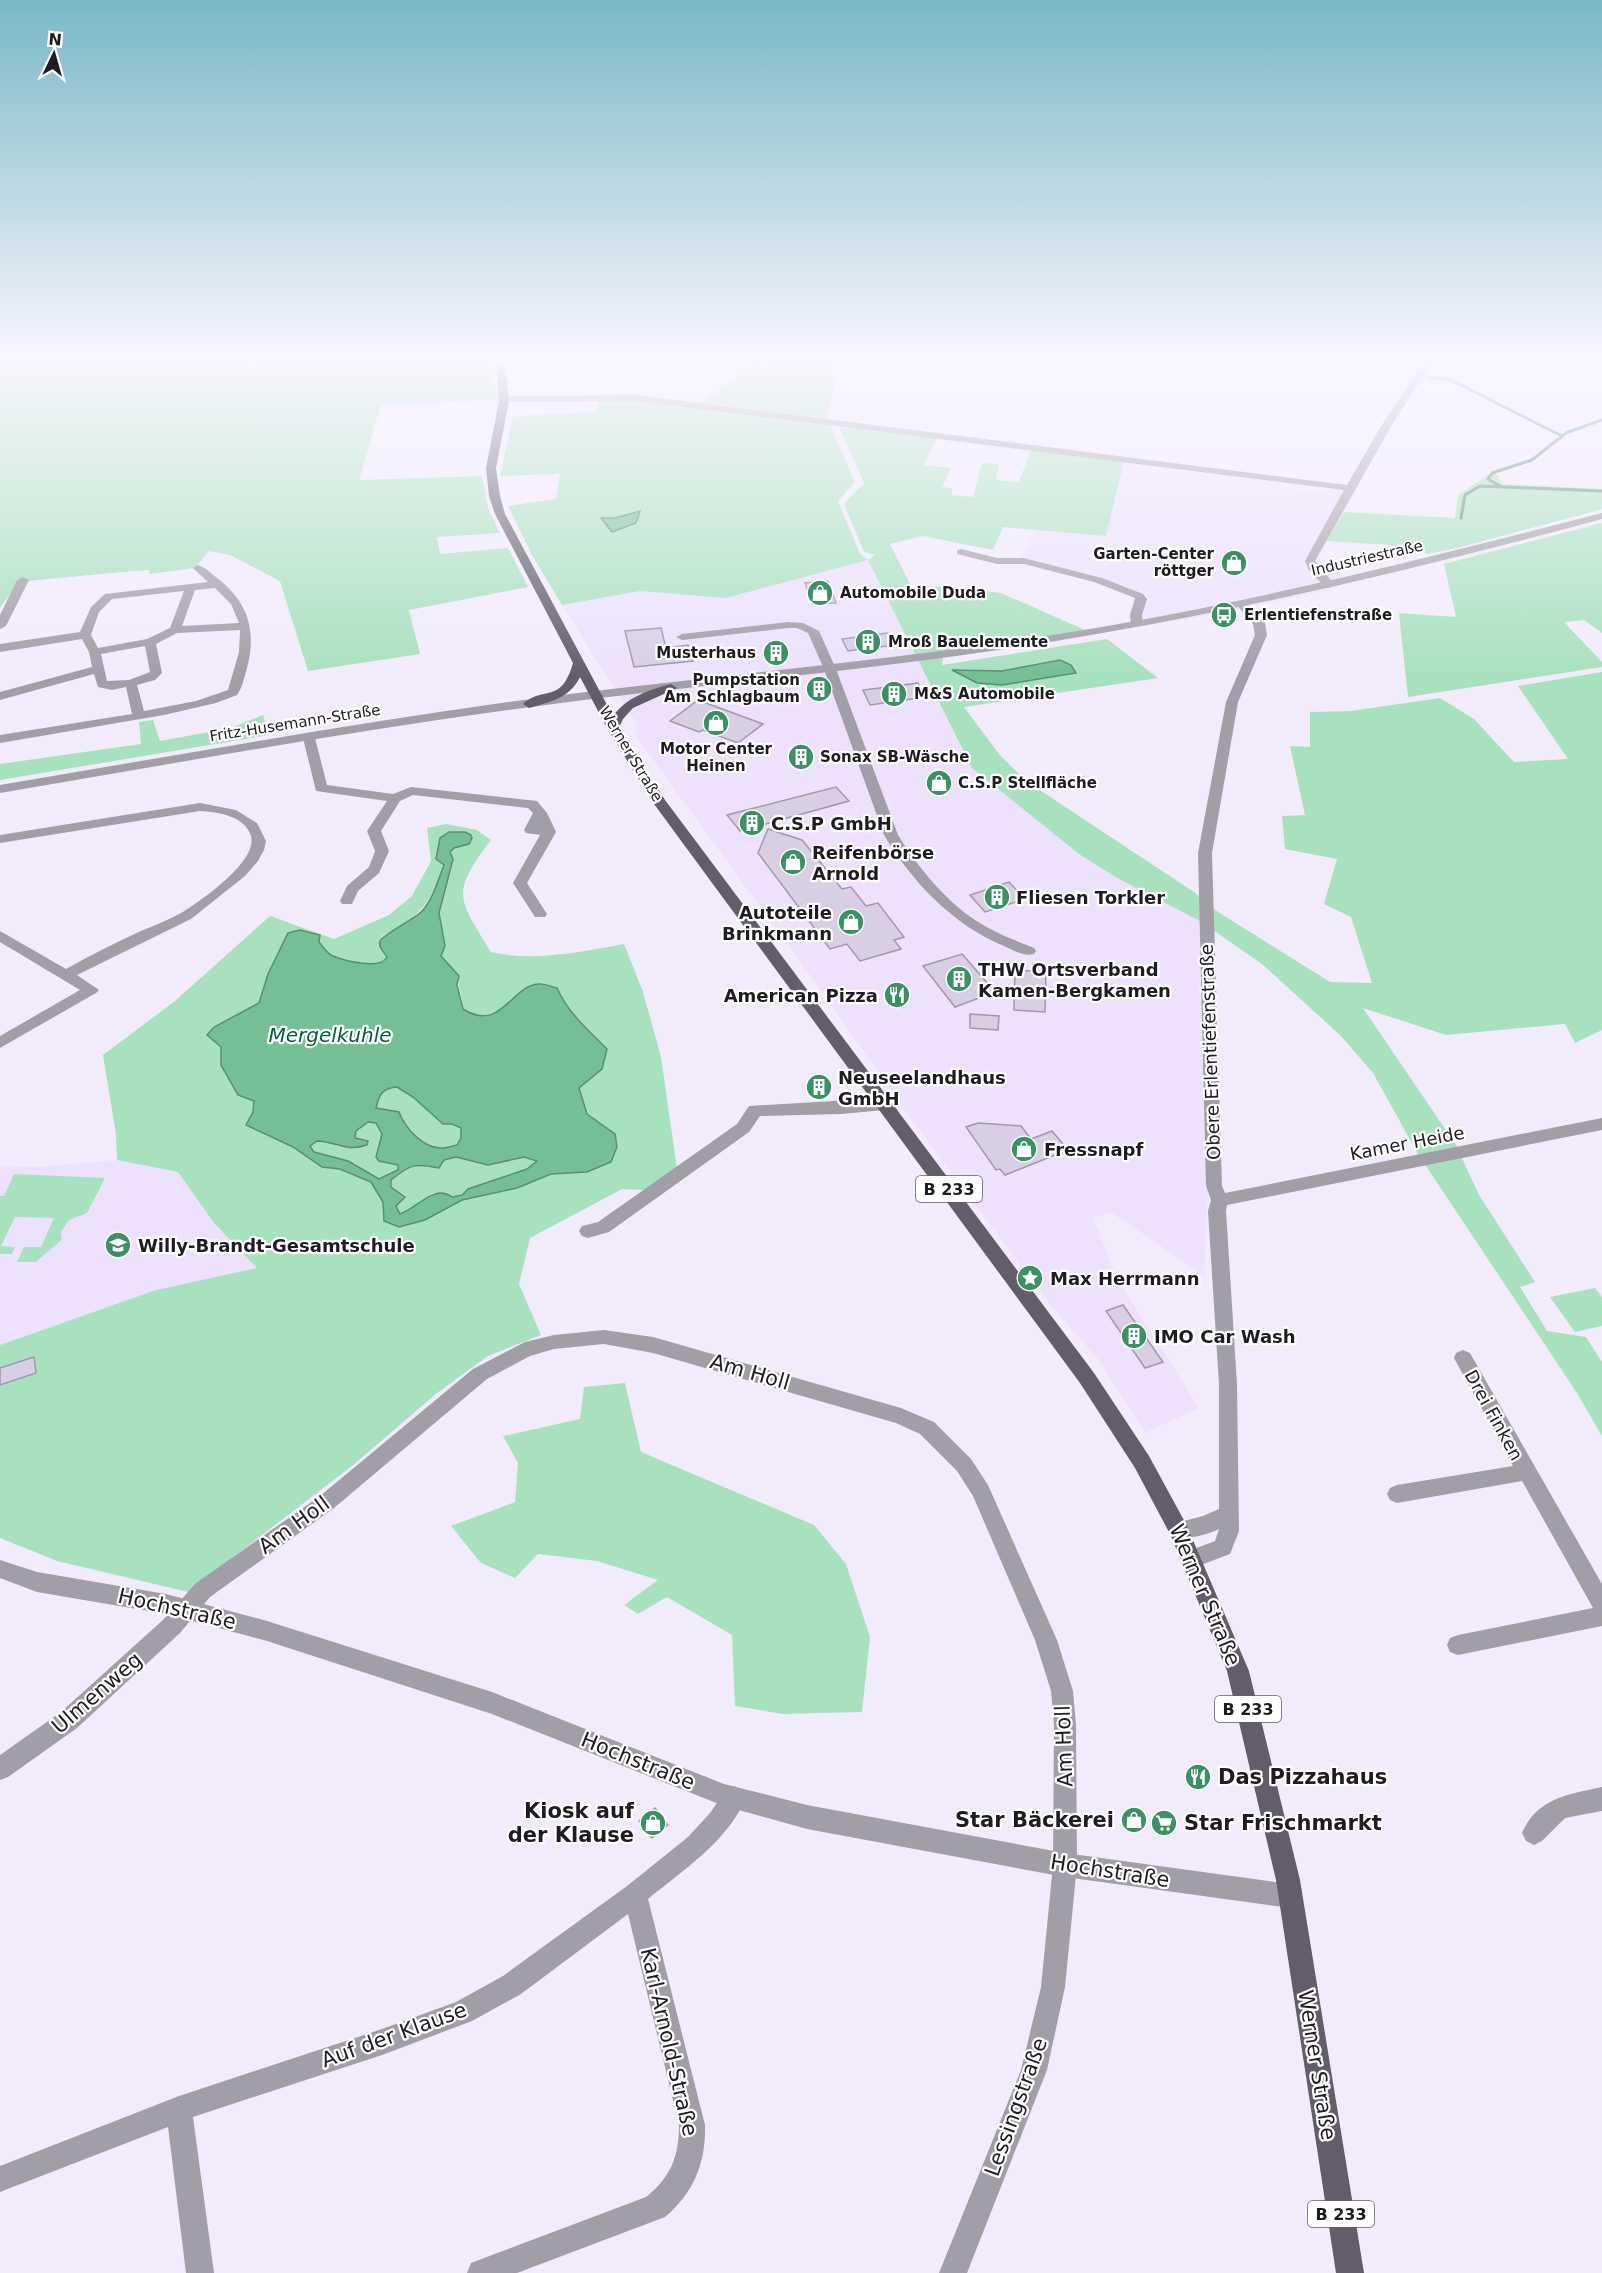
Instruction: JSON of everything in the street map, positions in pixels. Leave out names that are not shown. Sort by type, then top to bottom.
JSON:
[{"type":"main road","name":"Werner Straße","points":[[491,465],[492,492],[502,518],[613,728],[659,801],[1087,1378],[1142,1462],[1193,1559],[1240,1678],[1290,1896],[1350,2273]]},
{"type":"main road","points":[[529,704],[567,690],[576,677],[579,662]]},
{"type":"main road","points":[[613,728],[616,718],[632,703],[671,688]]},
{"type":"street","points":[[1169,465],[1351,488]]},
{"type":"street","points":[[1329,585],[1312,567],[1310,561],[1364,465]]},
{"type":"street","name":"Industriestraße","points":[[596,696],[974,651],[1137,624],[1329,585],[1602,516]]},
{"type":"street","points":[[961,552],[997,561],[1024,561],[1098,580],[1139,596],[1141,599],[1136,615],[1137,624]]},
{"type":"street","points":[[0,739],[139,716],[220,698],[233,692],[246,646],[245,626],[240,607],[218,584],[198,568]]},
{"type":"street","points":[[0,626],[23,580]]},
{"type":"street","points":[[150,642],[156,673],[151,678],[131,683],[104,685],[95,652],[86,635],[93,615],[105,597],[218,584]]},
{"type":"street","points":[[175,630],[190,589]]},
{"type":"street","name":"Obere Erlentiefenstraße","points":[[1193,1559],[1223,1547],[1227,1540],[1229,1514],[1228,1384],[1217,1211],[1220,1200],[1214,1186],[1205,852],[1232,702],[1261,635],[1259,623],[1241,603]]},
{"type":"street","points":[[682,637],[799,625],[813,631],[830,669],[884,817],[899,849],[958,915],[998,939],[1029,951]]},
{"type":"street","points":[[95,652],[150,642],[175,630],[245,626]]},
{"type":"street","points":[[0,648],[86,635]]},
{"type":"street","points":[[0,696],[99,669]]},
{"type":"street","points":[[131,683],[139,716]]},
{"type":"street","name":"Fritz-Husemann-Straße","points":[[0,789],[309,738],[596,696]]},
{"type":"street","points":[[309,738],[321,788],[395,798],[411,791],[532,804],[540,813],[549,832],[520,883],[540,914]]},
{"type":"street","points":[[347,901],[352,889],[377,865],[382,850],[374,831],[395,798]]},
{"type":"street","points":[[0,839],[200,807],[216,808],[234,814],[251,824],[257,834],[260,843],[257,852],[242,872],[191,913],[121,945],[64,976]]},
{"type":"street","points":[[0,936],[91,990],[0,1043]]},
{"type":"street","points":[[588,1231],[603,1227],[743,1128],[755,1110],[841,1108],[885,1104]]},
{"type":"street","name":"Kamer Heide","points":[[1220,1200],[1602,1124]]},
{"type":"street","name":"Am Holl","points":[[186,1608],[203,1590],[327,1502],[480,1374],[503,1359],[538,1346],[591,1337],[634,1341],[692,1355],[891,1413],[927,1428],[964,1465],[981,1491],[1046,1640],[1062,1691],[1065,1725],[1065,1864]]},
{"type":"street","name":"Drei Finken","points":[[1463,1358],[1602,1604]]},
{"type":"street","name":"Drei Finken","points":[[1397,1494],[1526,1472]]},
{"type":"street","points":[[1179,1530],[1206,1525],[1229,1514]]},
{"type":"street","name":"Hochstraße","points":[[0,1569],[37,1582],[186,1608],[355,1658],[492,1703],[734,1798],[807,1817],[1065,1864],[1219,1888],[1290,1896]]},
{"type":"street","name":"Ulmenweg","points":[[0,1769],[69,1720],[172,1626],[186,1608]]},
{"type":"street","points":[[1458,1645],[1602,1617]]},
{"type":"street","name":"Auf der Klause","points":[[0,2180],[179,2109],[382,2042],[463,2012],[512,1985],[635,1894],[696,1845],[718,1821],[734,1798]]},
{"type":"street","points":[[1534,1833],[1559,1809],[1602,1799]]},
{"type":"street","name":"Lessingstraße","points":[[953,2273],[1034,2070],[1056,1968],[1065,1864]]},
{"type":"street","name":"Karl-Arnold-Straße","points":[[481,2273],[655,2207],[676,2188],[687,2170],[692,2151],[692,2126],[635,1894]]},
{"type":"street","points":[[179,2109],[200,2273]]},
{"type":"shaded area","points":[[0,465],[363,465],[359,480],[482,476],[488,508],[500,533],[437,537],[440,554],[508,548],[528,587],[409,610],[420,654],[308,671],[280,581],[230,555],[209,551],[195,568],[149,574],[150,570],[18,582],[0,608]]},
{"type":"shaded area","points":[[502,465],[848,465],[855,482],[838,501],[860,554],[868,560],[726,598],[640,591],[562,605],[532,555],[508,506],[556,499],[560,474],[500,476]]},
{"type":"shaded area","points":[[856,465],[925,465],[951,468],[942,487],[952,488],[952,495],[973,497],[981,465],[999,465],[996,480],[1019,482],[1025,465],[1123,465],[1106,536],[1003,527],[993,550],[923,536],[890,544],[912,588],[945,586],[1001,593],[1094,634],[943,657],[942,665],[1107,639],[1158,678],[964,707],[999,754],[1026,781],[1194,892],[1218,912],[1330,982],[1372,983],[1351,917],[1324,904],[1337,859],[1285,849],[1282,816],[1305,815],[1290,746],[1310,747],[1310,712],[1351,711],[1440,698],[1474,719],[1514,762],[1568,759],[1518,686],[1602,672],[1602,1030],[1575,1043],[1565,1024],[1446,1035],[1363,1008],[1456,1145],[1479,1195],[1535,1282],[1520,1287],[1547,1331],[1586,1337],[1602,1362],[1602,1436],[1577,1393],[1418,1154],[1373,1073],[1341,1036],[1262,964],[1200,921],[1117,878],[1079,854],[972,768],[868,560],[875,555],[865,552],[844,504],[864,483]]},
{"type":"shaded area","points":[[1123,465],[1156,465],[1354,490],[1344,512],[1318,552],[1323,563],[1341,568],[1343,579],[1339,588],[1173,622],[1143,616],[1149,597],[1100,578],[1021,557],[1037,529],[1106,535]]},
{"type":"shaded area","points":[[1494,471],[1503,484],[1602,489],[1602,509],[1427,554],[1424,552],[1399,556],[1392,545],[1326,541],[1344,512],[1455,518],[1458,495]]},
{"type":"shaded area","points":[[1602,523],[1602,633],[1584,620],[1564,622],[1602,662],[1602,667],[1408,697],[1399,613],[1456,617],[1444,564]]},
{"type":"shaded area","points":[[868,560],[972,768],[1079,854],[1117,878],[1200,921],[1208,1188],[1204,1275],[1112,1213],[1093,1217],[1116,1277],[1199,1408],[1145,1433],[1099,1360],[1048,1302],[912,1120],[636,736],[637,724],[562,605],[640,591],[726,598]]},
{"type":"shaded area","points":[[263,715],[269,735],[0,780],[0,764],[141,744],[139,722],[153,720],[160,741],[231,728]]},
{"type":"shaded area","points":[[446,824],[477,830],[491,840],[469,873],[464,885],[463,896],[471,919],[491,952],[541,956],[624,944],[643,992],[661,1057],[677,1169],[644,1190],[622,1189],[530,1238],[519,1284],[541,1335],[488,1356],[437,1393],[352,1466],[188,1592],[57,1561],[0,1538],[0,1345],[156,1290],[257,1268],[214,1223],[178,1172],[117,1160],[116,1134],[103,1055],[175,1001],[270,916],[334,939],[389,915],[412,896],[431,861],[427,828]],"holes":[[[449,832],[464,846],[454,848],[450,852],[453,859],[439,913],[440,956],[459,976],[463,1009],[480,1015],[488,1014],[502,1008],[522,991],[557,988],[573,1013],[607,1049],[602,1069],[579,1088],[587,1114],[615,1134],[587,1172],[551,1174],[517,1188],[462,1200],[425,1220],[384,1221],[383,1202],[371,1182],[340,1169],[322,1167],[293,1147],[246,1125],[253,1112],[254,1101],[238,1095],[221,1065],[221,1047],[214,1026],[259,1003],[268,974],[284,940],[355,962],[381,962],[388,957],[380,948],[382,936],[413,917],[432,895],[442,868]]]},
{"type":"shaded area","points":[[397,1087],[413,1097],[443,1124],[452,1124],[461,1128],[461,1138],[457,1145],[439,1147],[428,1144],[395,1117],[376,1108],[382,1093]]},
{"type":"shaded area","points":[[368,1122],[376,1123],[382,1134],[376,1157],[379,1161],[398,1165],[398,1170],[379,1179],[348,1161],[314,1152],[310,1146],[317,1141],[331,1142],[338,1146],[355,1139],[356,1131]]},
{"type":"shaded area","points":[[456,1157],[488,1165],[524,1157],[537,1161],[528,1169],[468,1189],[460,1195],[433,1193],[415,1208],[400,1214],[396,1206],[391,1180],[413,1166],[439,1168],[444,1160]]},
{"type":"shaded area","name":"Willy-Brandt-Gesamtschule","points":[[117,1160],[178,1172],[214,1223],[258,1268],[156,1290],[0,1345],[0,1166],[37,1167]]},
{"type":"shaded area","points":[[14,1174],[105,1178],[87,1213],[69,1220],[61,1232],[62,1239],[59,1242],[37,1262],[17,1262],[24,1247],[41,1247],[54,1218],[15,1217],[1,1246],[15,1247],[12,1254],[0,1254],[0,1196],[4,1196]]},
{"type":"shaded area","points":[[1595,1288],[1602,1297],[1602,1326],[1575,1332],[1550,1297]]},
{"type":"shaded area","points":[[625,1383],[641,1452],[814,1525],[846,1564],[870,1637],[862,1712],[783,1714],[735,1706],[732,1635],[667,1597],[638,1614],[624,1605],[658,1580],[597,1561],[538,1554],[515,1578],[481,1563],[451,1526],[515,1502],[518,1463],[503,1436],[580,1419],[584,1387]]},
{"type":"water","points":[[640,511],[636,523],[612,532],[601,518],[615,518]]},
{"type":"water","points":[[1060,660],[1071,665],[1076,673],[1002,685],[977,683],[952,670],[1002,671]]},
{"type":"water","name":"Mergelkuhle","points":[[449,832],[465,832],[472,838],[469,844],[454,848],[450,852],[453,859],[439,913],[445,946],[441,956],[459,976],[457,985],[463,1009],[476,1015],[487,1016],[505,1006],[529,987],[540,984],[557,988],[573,1013],[607,1049],[602,1069],[579,1088],[587,1114],[615,1134],[617,1147],[611,1162],[587,1172],[551,1174],[517,1188],[462,1200],[425,1220],[399,1227],[384,1221],[383,1202],[371,1182],[340,1169],[322,1167],[293,1147],[246,1125],[253,1112],[254,1101],[238,1095],[221,1065],[221,1047],[207,1035],[214,1027],[259,1003],[268,974],[288,933],[300,930],[320,935],[319,942],[329,954],[339,958],[370,964],[383,961],[387,957],[380,941],[421,912],[432,896],[444,865],[436,859],[440,838]],"holes":[[[397,1087],[413,1097],[443,1124],[452,1124],[461,1128],[461,1138],[457,1145],[442,1148],[429,1145],[410,1131],[399,1112],[376,1108],[382,1093]],[[368,1122],[376,1123],[382,1134],[376,1157],[379,1161],[398,1165],[398,1170],[379,1179],[348,1161],[314,1152],[310,1146],[317,1141],[347,1147],[367,1145],[368,1141],[355,1138],[356,1131]],[[456,1157],[488,1165],[524,1157],[537,1161],[527,1169],[468,1189],[462,1195],[452,1197],[439,1193],[433,1195],[400,1214],[396,1206],[405,1197],[391,1187],[391,1180],[413,1166],[439,1168],[444,1160]]]},
{"type":"building","name":"Automobile Duda","points":[[828,581],[836,603],[812,604],[805,583]]},
{"type":"building","points":[[661,628],[666,648],[688,645],[693,661],[634,667],[625,631]]},
{"type":"building","name":"Mroß Bauelemente","points":[[888,633],[895,645],[848,651],[842,639]]},
{"type":"building","name":"M&S Automobile","points":[[918,683],[926,697],[870,705],[863,690]]},
{"type":"building","name":"Motor Center Heinen","points":[[698,700],[763,724],[738,743],[670,721]]},
{"type":"building","points":[[836,787],[849,801],[740,831],[727,815]]},
{"type":"building","points":[[768,829],[802,840],[842,889],[851,887],[866,906],[878,903],[904,937],[894,940],[901,949],[860,961],[847,944],[830,949],[758,853]]},
{"type":"building","name":"Fliesen Torkler","points":[[1009,882],[1025,899],[985,912],[970,895]]},
{"type":"building","name":"THW Ortsverband Kamen-Bergkamen","points":[[962,954],[995,992],[955,1007],[923,966]]},
{"type":"building","points":[[1015,970],[1046,972],[1045,1012],[1014,1010]]},
{"type":"building","points":[[970,1014],[999,1016],[998,1030],[970,1028]]},
{"type":"building","name":"Fressnapf","points":[[978,1123],[1021,1126],[1031,1139],[1052,1131],[1068,1150],[1005,1175],[1000,1169],[996,1170],[966,1127]]},
{"type":"building","name":"IMO Car Wash","points":[[1123,1305],[1163,1362],[1145,1368],[1106,1311]]},
{"type":"building","points":[[34,1357],[36,1373],[0,1385],[0,1368]]},
{"type":"building","name":"Kiosk auf der Klause","points":[[655,1808],[668,1825],[652,1838],[639,1821]]},
{"type":"waterway","points":[[1500,486],[1488,479],[1492,473],[1516,465]]},
{"type":"waterway","points":[[1461,518],[1465,495],[1480,486],[1602,491]]},
{"type":"place","name":"Garten-Center röttger","points":[[1234,563]]},
{"type":"place","name":"Automobile Duda","points":[[820,593]]},
{"type":"place","name":"Erlentiefenstraße","points":[[1224,615]]},
{"type":"place","name":"Mroß Bauelemente","points":[[868,642]]},
{"type":"place","name":"Musterhaus","points":[[776,653]]},
{"type":"place","name":"Pumpstation Am Schlagbaum","points":[[819,689]]},
{"type":"place","name":"M&S Automobile","points":[[894,694]]},
{"type":"place","name":"Motor Center Heinen","points":[[716,723]]},
{"type":"place","name":"Sonax SB-Wäsche","points":[[801,757]]},
{"type":"place","name":"C.S.P Stellfläche","points":[[939,783]]},
{"type":"place","name":"C.S.P GmbH","points":[[752,823]]},
{"type":"place","name":"Reifenbörse Arnold","points":[[793,862]]},
{"type":"place","name":"Fliesen Torkler","points":[[997,897]]},
{"type":"place","name":"Autoteile Brinkmann","points":[[851,922]]},
{"type":"place","name":"THW Ortsverband Kamen-Bergkamen","points":[[959,979]]},
{"type":"place","name":"American Pizza","points":[[897,995]]},
{"type":"place","name":"Neuseelandhaus GmbH","points":[[819,1087]]},
{"type":"place","name":"Fressnapf","points":[[1024,1149]]},
{"type":"place","name":"Willy-Brandt-Gesamtschule","points":[[118,1245]]},
{"type":"place","name":"Max Herrmann","points":[[1030,1278]]},
{"type":"place","name":"IMO Car Wash","points":[[1134,1336]]},
{"type":"place","name":"Das Pizzahaus","points":[[1198,1777]]},
{"type":"place","name":"Star Bäckerei","points":[[1134,1820]]},
{"type":"place","name":"Kiosk auf der Klause","points":[[653,1823]]},
{"type":"place","name":"Star Frischmarkt","points":[[1164,1823]]}]
